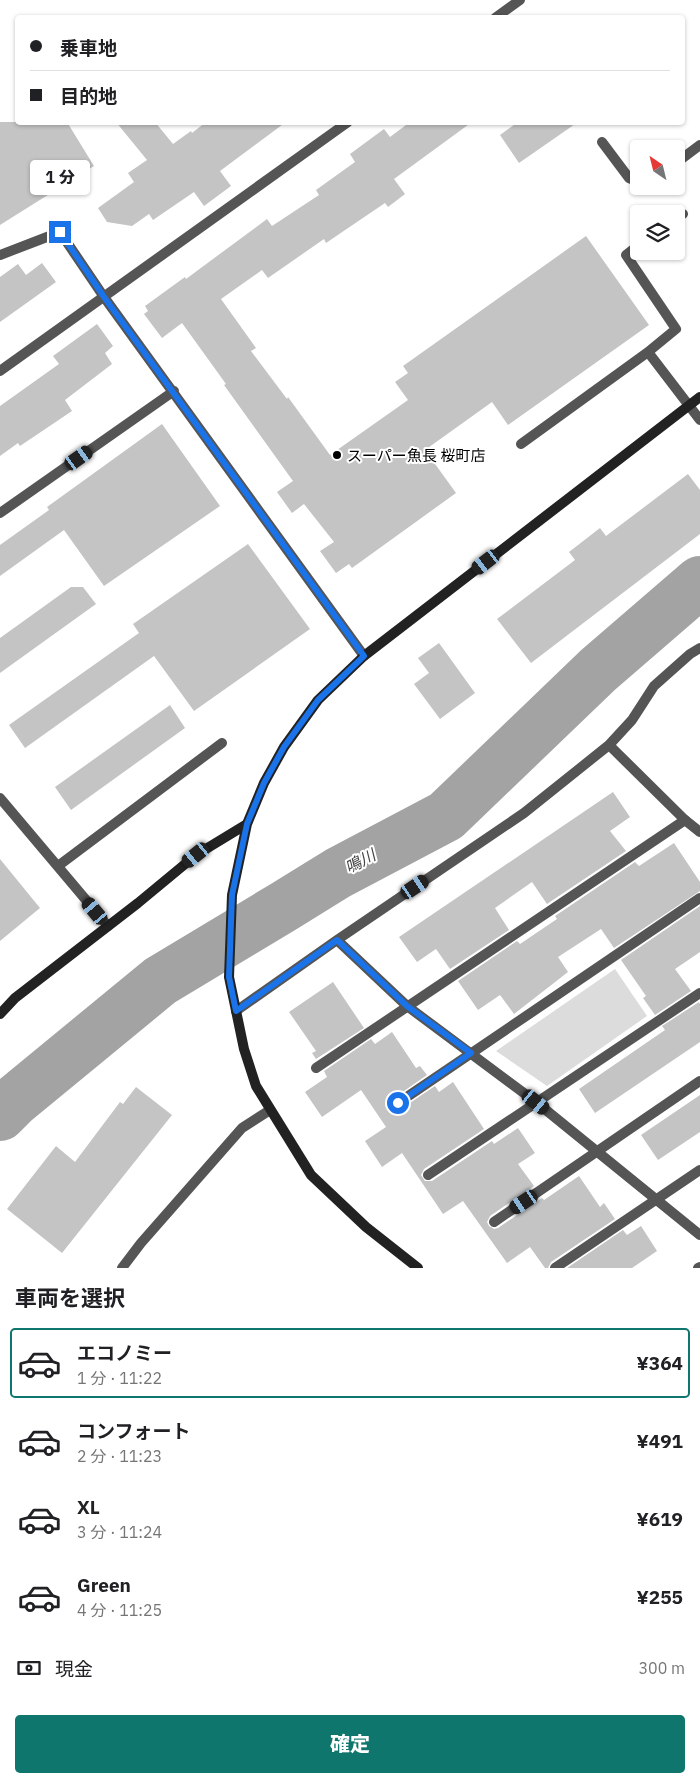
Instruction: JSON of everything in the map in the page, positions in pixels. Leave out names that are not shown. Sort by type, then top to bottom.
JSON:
[{"type":"street","points":[[499,15],[520,0]]},
{"type":"street","points":[[0,371],[344,125]]},
{"type":"street","points":[[602,142],[630,178]]},
{"type":"street","points":[[685,156],[700,145]]},
{"type":"street","points":[[0,255],[60,232],[104,297],[174,391],[364,656]]},
{"type":"street","points":[[521,444],[648,352],[676,329],[626,255],[630,252]]},
{"type":"street","points":[[648,352],[700,420]]},
{"type":"street","points":[[0,513],[174,391]]},
{"type":"street","points":[[418,1268],[366,1227],[311,1175],[256,1086],[244,1049],[229,977],[232,895],[247,824],[264,783],[284,747],[318,700],[364,656],[700,397]]},
{"type":"street","points":[[236,1011],[524,813],[609,745],[632,720],[654,686],[690,654],[700,648]]},
{"type":"street","points":[[58,866],[222,743]]},
{"type":"street","points":[[609,745],[685,820],[700,832]]},
{"type":"street","points":[[0,798],[108,926]]},
{"type":"street","points":[[316,1068],[685,820]]},
{"type":"street","points":[[0,1014],[15,998],[196,855],[247,824]]},
{"type":"street","points":[[398,1103],[700,898]]},
{"type":"street","points":[[337,940],[407,1006],[536,1102],[700,1235]]},
{"type":"street","points":[[428,1175],[700,993]]},
{"type":"street","points":[[494,1222],[700,1081]]},
{"type":"street","points":[[122,1268],[242,1128],[270,1110]]},
{"type":"street","points":[[555,1268],[700,1170]]},
{"type":"shaded area","points":[[615,969],[647,1016],[547,1086],[496,1051]]},
{"type":"building","points":[[0,122],[15,122],[15,125],[69,125],[94,166],[0,225]]},
{"type":"building","points":[[118,125],[157,125],[173,144],[202,125],[282,125],[220,171],[231,186],[204,206],[194,192],[153,220],[149,214],[132,226],[107,222],[98,208],[134,182],[128,173],[147,160]]},
{"type":"building","points":[[406,125],[468,125],[394,179],[405,194],[388,207],[385,203],[326,243],[324,239],[268,278],[262,270],[221,299],[256,348],[251,351],[287,399],[288,397],[330,455],[408,400],[395,382],[408,373],[403,366],[586,236],[649,325],[508,425],[492,402],[425,450],[456,493],[352,568],[349,564],[336,573],[320,551],[334,542],[304,504],[292,513],[277,492],[293,481],[182,323],[162,338],[144,314],[148,311],[145,306],[185,277],[186,279],[267,219],[272,226],[319,195],[316,190],[355,162],[350,154],[384,129],[390,137]]},
{"type":"building","points":[[514,125],[574,125],[519,163],[500,135]]},
{"type":"building","points":[[42,263],[56,282],[0,322],[0,277],[18,264],[26,275]]},
{"type":"building","points":[[97,324],[113,346],[105,353],[112,364],[65,400],[72,411],[20,446],[18,443],[0,456],[0,406],[59,364],[53,356]]},
{"type":"building","points":[[162,424],[220,506],[104,586],[64,530],[0,576],[0,545],[49,510],[47,507]]},
{"type":"building","points":[[688,474],[700,490],[700,534],[531,663],[497,619],[575,560],[569,552],[600,528],[606,536]]},
{"type":"building","points":[[248,544],[310,629],[194,711],[154,656],[25,748],[9,725],[139,633],[133,624]]},
{"type":"building","points":[[71,587],[83,587],[96,604],[0,673],[0,638]]},
{"type":"building","points":[[439,643],[475,693],[440,719],[414,684],[429,673],[418,658]]},
{"type":"building","points":[[170,705],[185,728],[71,810],[55,787]]},
{"type":"building","points":[[613,792],[630,817],[610,831],[626,851],[547,904],[532,882],[495,908],[509,930],[450,969],[436,949],[417,962],[399,937]]},
{"type":"building","points":[[674,843],[700,882],[700,891],[614,948],[601,929],[558,957],[568,972],[514,1014],[500,995],[478,1010],[458,981],[517,941],[520,944],[557,919],[555,916],[635,862],[639,866]]},
{"type":"building","points":[[0,859],[40,908],[0,941]]},
{"type":"building","points":[[700,906],[700,952],[675,969],[691,991],[655,1015],[643,998],[646,996],[621,960]]},
{"type":"building","points":[[333,982],[364,1028],[316,1059],[312,1053],[316,1051],[289,1012]]},
{"type":"building","points":[[699,1002],[700,1042],[595,1113],[579,1089],[665,1030],[662,1026]]},
{"type":"building","points":[[392,1032],[416,1068],[420,1066],[427,1075],[394,1098],[391,1103],[393,1107],[398,1110],[401,1109],[435,1086],[439,1092],[453,1082],[484,1129],[424,1169],[421,1175],[425,1181],[432,1181],[492,1141],[494,1144],[518,1128],[535,1153],[518,1164],[534,1186],[490,1216],[487,1222],[489,1226],[494,1229],[498,1228],[579,1176],[600,1207],[604,1203],[615,1219],[551,1262],[548,1268],[545,1268],[530,1247],[507,1263],[463,1201],[443,1214],[402,1153],[382,1167],[365,1141],[386,1127],[361,1090],[322,1117],[305,1092],[327,1077],[324,1071],[371,1039],[375,1044]]},
{"type":"building","points":[[136,1087],[172,1115],[62,1253],[7,1209],[56,1146],[75,1162],[120,1102],[123,1104]]},
{"type":"building","points":[[700,1095],[700,1132],[658,1160],[641,1135]]},
{"type":"building","points":[[641,1226],[657,1251],[632,1268],[567,1268],[623,1230],[627,1235]]},
{"type":"waterway","name":"鳴川","points":[[0,1115],[13,1102],[160,981],[338,873],[446,816],[598,670],[700,582]]},
{"type":"place","name":"スーパー魚長 桜町店","points":[[337,455]]},
{"type":"route","points":[[60,232],[104,297],[174,391],[364,656],[318,700],[284,747],[264,783],[247,824],[232,895],[229,977],[236,1011],[337,940],[407,1006],[471,1053],[398,1103]]}]
